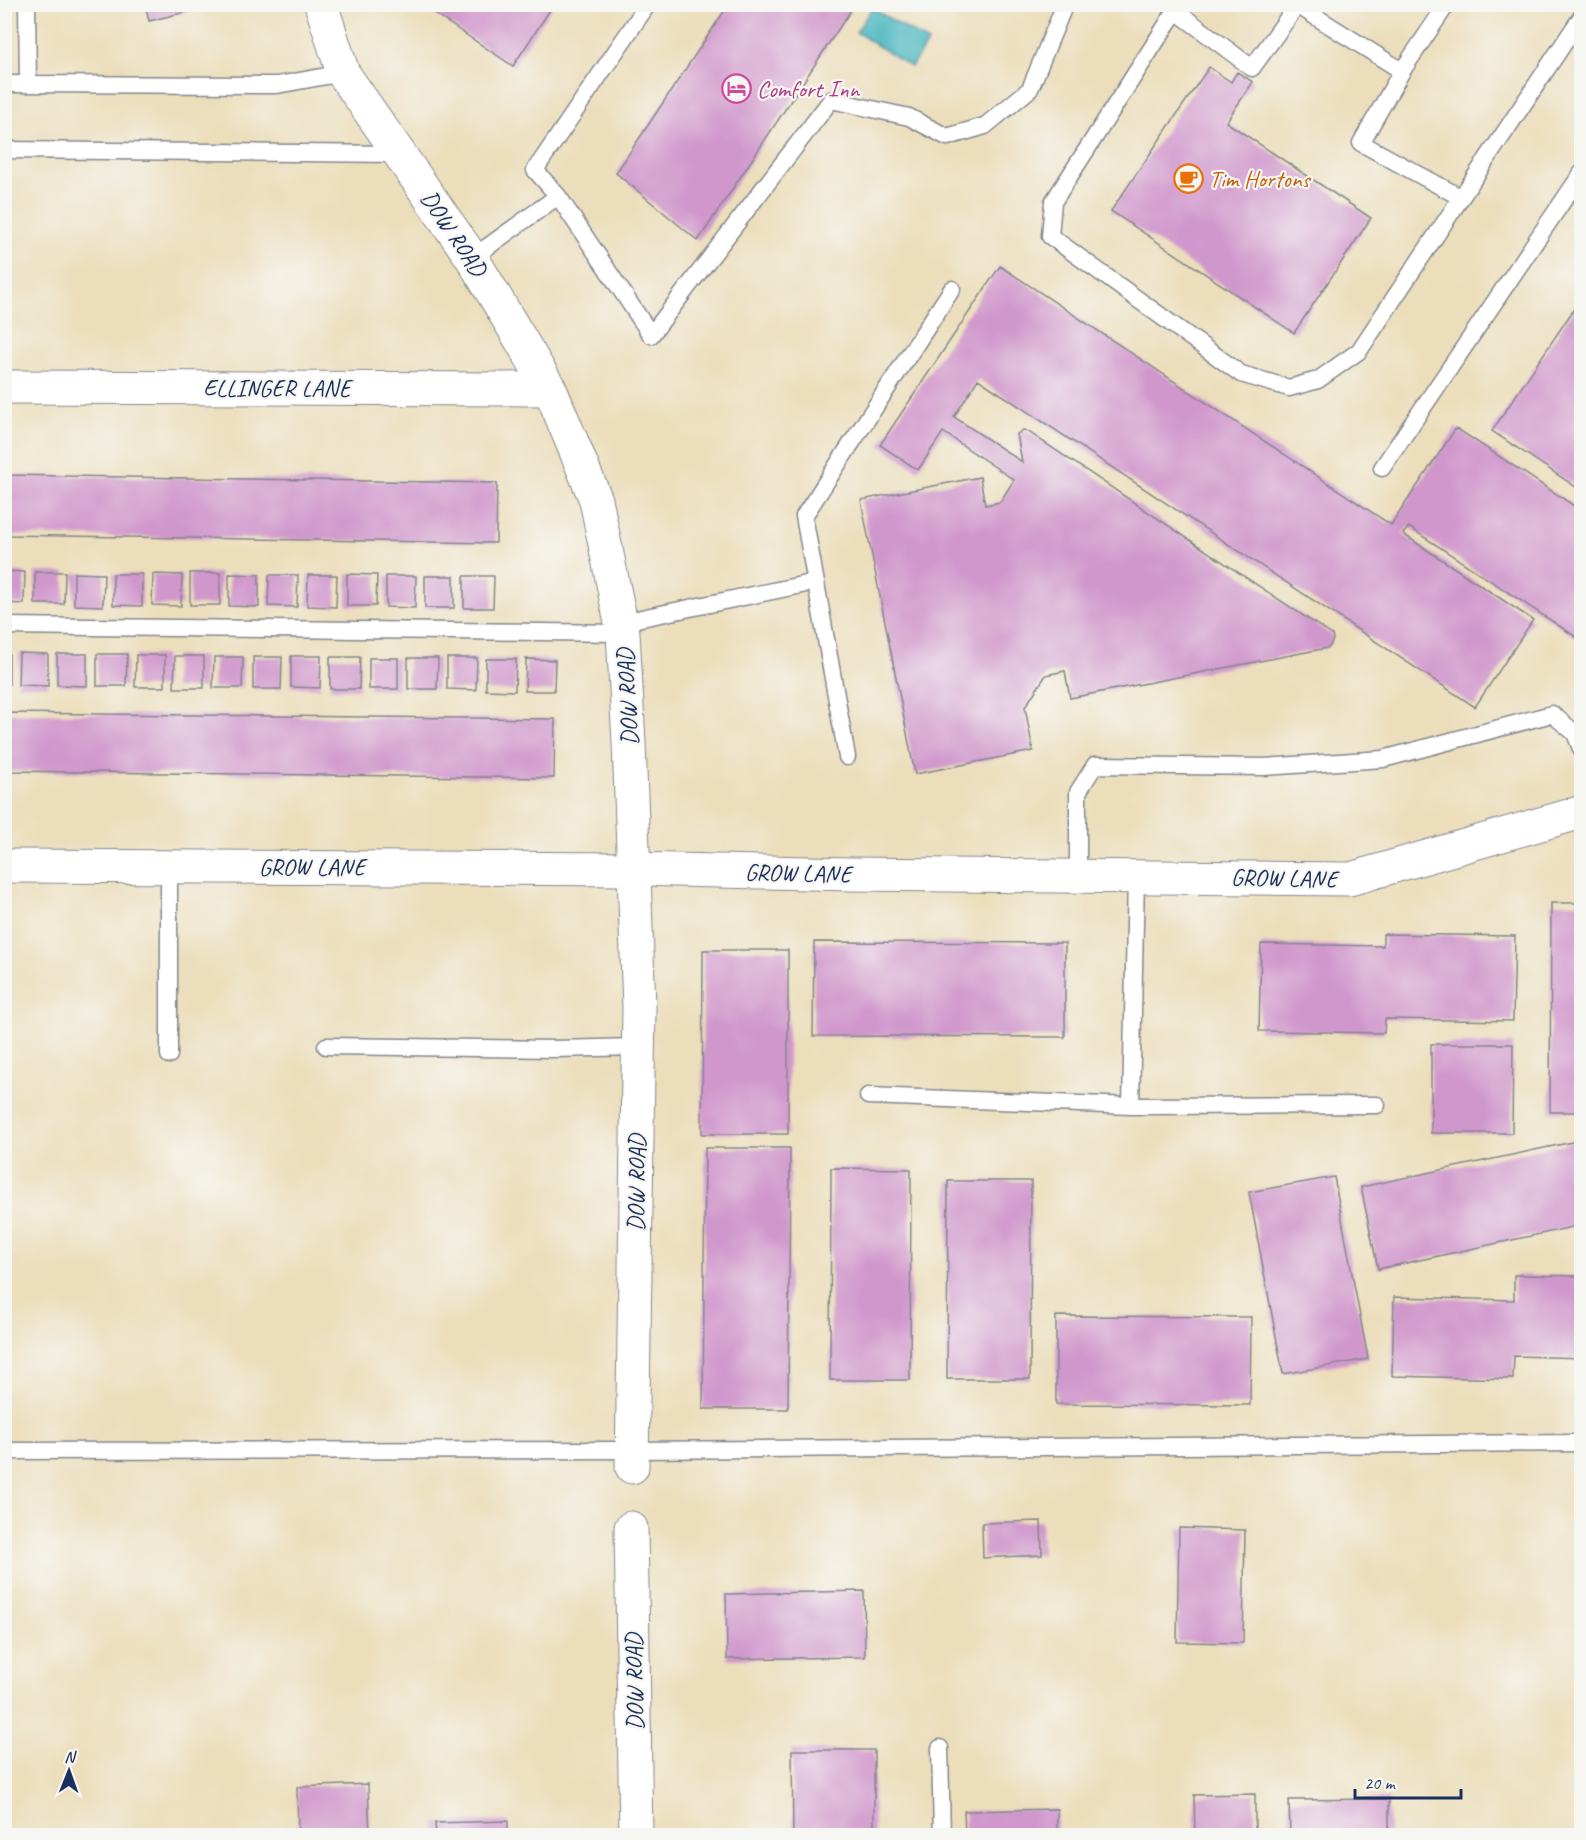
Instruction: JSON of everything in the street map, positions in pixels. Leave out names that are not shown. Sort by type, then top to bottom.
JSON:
[{"type":"street","name":"DOW ROAD","points":[[328,6],[343,73],[472,258],[550,390],[596,500],[622,628],[629,743],[639,1007],[631,1459]]},
{"type":"street","name":"ELLINGER LANE","points":[[4,387],[550,390]]},
{"type":"street","name":"GROW LANE","points":[[4,866],[633,869],[850,874],[1350,879],[1581,812]]},
{"type":"street","name":"DOW ROAD","points":[[632,1528],[636,1836]]},
{"type":"lane","points":[[27,4],[28,84]]},
{"type":"lane","points":[[648,4],[535,170],[558,196],[651,334],[831,100],[909,117],[947,137],[985,126],[1030,89],[1060,6]]},
{"type":"lane","points":[[1447,4],[1402,71],[1361,143],[1460,197]]},
{"type":"lane","points":[[1402,71],[1297,5],[1252,68],[1178,8],[1053,202],[1050,236],[1241,374],[1289,388],[1318,380],[1359,351],[1581,16]]},
{"type":"lane","points":[[4,84],[277,85],[343,73]]},
{"type":"lane","points":[[4,150],[400,154]]},
{"type":"lane","points":[[1382,468],[1581,172]]},
{"type":"lane","points":[[472,258],[558,196]]},
{"type":"lane","points":[[847,757],[804,516],[952,289]]},
{"type":"lane","points":[[4,626],[622,628],[816,582]]},
{"type":"lane","points":[[1078,876],[1078,792],[1095,765],[1264,767],[1383,759],[1552,714],[1575,733],[1581,751]]},
{"type":"lane","points":[[169,867],[169,1055]]},
{"type":"lane","points":[[1131,1106],[1136,877]]},
{"type":"lane","points":[[326,1046],[554,1049],[638,1047]]},
{"type":"lane","points":[[868,1096],[1131,1106],[1377,1105]]},
{"type":"lane","points":[[4,1451],[578,1451],[631,1459],[722,1450],[1581,1443]]},
{"type":"lane","points":[[940,1748],[942,1836]]},
{"type":"water","points":[[872,8],[928,42],[911,67],[856,32]]},
{"type":"building","points":[[145,4],[214,4],[214,5],[149,21]]},
{"type":"building","points":[[420,4],[554,4],[513,66]]},
{"type":"building","name":"Comfort Inn","points":[[729,4],[855,4],[698,241],[616,173]]},
{"type":"building","points":[[1209,67],[1231,82],[1237,72],[1253,82],[1226,122],[1371,218],[1294,333],[1111,211]]},
{"type":"building","points":[[1000,266],[1391,525],[1456,428],[1582,511],[1582,641],[1409,527],[1403,534],[1533,620],[1475,707],[978,379],[954,417],[1022,462],[1017,434],[1023,430],[1027,431],[1332,635],[1333,639],[1327,648],[1070,698],[1065,671],[1046,675],[1025,707],[1033,751],[915,774],[861,500],[980,477],[985,505],[1000,502],[1014,480],[943,432],[918,470],[880,445]]},
{"type":"building","points":[[1582,297],[1582,491],[1492,431]]},
{"type":"building","points":[[4,475],[497,483],[496,543],[4,535]]},
{"type":"building","points":[[4,571],[25,572],[24,604],[4,603]]},
{"type":"building","points":[[35,572],[65,572],[64,604],[35,604]]},
{"type":"building","points":[[74,573],[104,574],[103,606],[74,605]]},
{"type":"building","points":[[190,573],[220,573],[220,605],[190,605]]},
{"type":"building","points":[[113,574],[142,574],[142,606],[113,605]]},
{"type":"building","points":[[153,574],[182,575],[181,606],[152,605]]},
{"type":"building","points":[[229,574],[259,575],[259,607],[229,606]]},
{"type":"building","points":[[347,574],[377,575],[376,606],[347,606]]},
{"type":"building","points":[[269,575],[298,575],[297,607],[268,606]]},
{"type":"building","points":[[308,575],[337,575],[336,607],[307,606]]},
{"type":"building","points":[[386,576],[416,576],[415,608],[386,607]]},
{"type":"building","points":[[425,576],[454,576],[454,608],[425,608]]},
{"type":"building","points":[[464,576],[494,576],[493,608],[464,608]]},
{"type":"building","points":[[4,652],[9,652],[9,684],[4,684]]},
{"type":"building","points":[[19,653],[48,654],[48,686],[18,685]]},
{"type":"building","points":[[57,654],[87,654],[87,686],[57,685]]},
{"type":"building","points":[[97,654],[127,654],[126,686],[97,686]]},
{"type":"building","points":[[136,655],[165,655],[165,687],[135,687]]},
{"type":"building","points":[[175,656],[204,656],[204,688],[174,688]]},
{"type":"building","points":[[291,656],[321,656],[320,688],[291,687]]},
{"type":"building","points":[[214,657],[243,657],[242,688],[213,688]]},
{"type":"building","points":[[253,657],[282,657],[281,689],[253,689]]},
{"type":"building","points":[[330,657],[360,657],[359,689],[330,689]]},
{"type":"building","points":[[369,658],[398,658],[398,689],[369,689]]},
{"type":"building","points":[[408,658],[438,658],[437,689],[408,689]]},
{"type":"building","points":[[447,658],[477,658],[476,690],[447,689]]},
{"type":"building","points":[[486,659],[516,659],[515,691],[486,690]]},
{"type":"building","points":[[526,659],[555,660],[554,691],[525,691]]},
{"type":"building","points":[[4,713],[555,719],[554,778],[4,771]]},
{"type":"building","points":[[1551,903],[1582,903],[1582,1112],[1550,1112]]},
{"type":"building","points":[[1383,934],[1515,936],[1513,1021],[1385,1019],[1384,1033],[1259,1031],[1261,944],[1383,946]]},
{"type":"building","points":[[814,942],[1065,943],[1065,1037],[813,1036]]},
{"type":"building","points":[[703,950],[788,950],[788,1134],[702,1134]]},
{"type":"building","points":[[1431,1044],[1513,1044],[1512,1133],[1431,1133]]},
{"type":"building","points":[[1582,1140],[1582,1225],[1378,1269],[1361,1187]]},
{"type":"building","points":[[705,1148],[790,1148],[788,1409],[703,1409]]},
{"type":"building","points":[[831,1168],[911,1169],[910,1380],[830,1380]]},
{"type":"building","points":[[1334,1177],[1368,1359],[1283,1374],[1249,1192]]},
{"type":"building","points":[[948,1181],[1031,1181],[1030,1379],[947,1379]]},
{"type":"building","points":[[1514,1275],[1582,1276],[1582,1358],[1514,1356],[1513,1379],[1392,1376],[1394,1297],[1514,1300]]},
{"type":"building","points":[[1056,1316],[1251,1317],[1250,1405],[1056,1404]]},
{"type":"building","points":[[1041,1521],[1042,1555],[983,1558],[982,1523]]},
{"type":"building","points":[[1179,1528],[1245,1530],[1243,1643],[1177,1642]]},
{"type":"building","points":[[864,1591],[865,1657],[727,1659],[726,1594]]},
{"type":"building","points":[[792,1750],[874,1750],[874,1836],[793,1836]]},
{"type":"building","points":[[368,1784],[370,1836],[298,1836],[297,1787]]},
{"type":"building","points":[[1255,1794],[1255,1836],[1195,1836],[1194,1795]]},
{"type":"building","points":[[1389,1799],[1389,1836],[1290,1836],[1289,1800]]},
{"type":"building","points":[[1057,1809],[1057,1836],[965,1836],[964,1811]]},
{"type":"building","points":[[508,1821],[508,1836],[436,1836],[435,1823]]},
{"type":"place","name":"Comfort Inn","points":[[736,89]]},
{"type":"place","name":"Tim Hortons","points":[[1188,179]]}]
